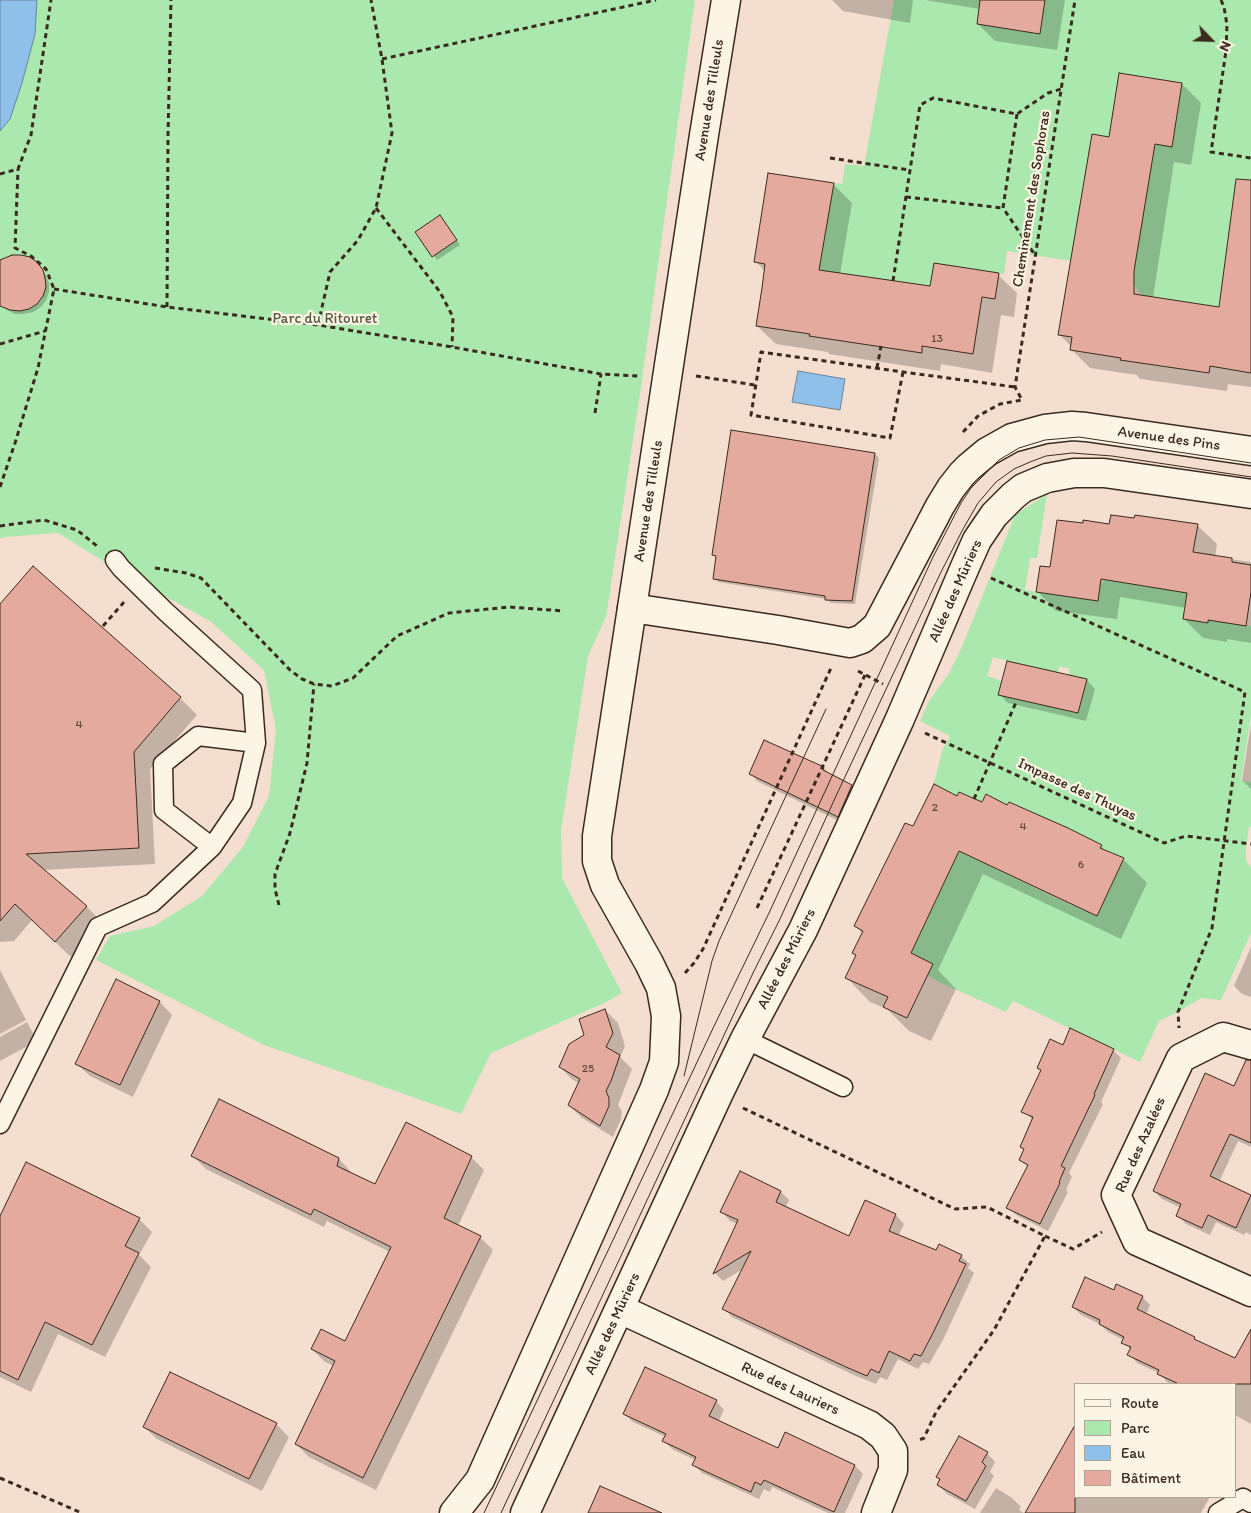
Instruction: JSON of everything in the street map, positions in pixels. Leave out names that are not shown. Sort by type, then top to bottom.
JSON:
[{"type":"street","name":"Avenue des Tilleuls","points":[[660,988],[649,963],[605,885],[597,861],[597,836],[726,0]]},
{"type":"street","name":"Avenue des Pins","points":[[859,639],[877,626],[951,488],[969,467],[998,445],[1028,433],[1059,427],[1086,427],[1251,451]]},
{"type":"street","name":"Allée des Mûriers","points":[[525,1513],[718,1095],[745,1039],[803,930],[904,709],[965,567],[978,540],[994,514],[1013,496],[1035,482],[1060,475],[1088,472],[1251,494]]},
{"type":"street","points":[[632,608],[859,639]]},
{"type":"street","points":[[454,1513],[480,1480],[654,1090],[664,1062],[666,1034],[664,1003],[660,988]]},
{"type":"street","points":[[1181,1058],[1223,1037],[1251,1045]]},
{"type":"street","name":"Rue des Azalées","points":[[1181,1058],[1116,1196],[1137,1241],[1251,1292]]},
{"type":"street","name":"Rue des Lauriers","points":[[620,1309],[869,1425],[883,1436],[893,1451]]},
{"type":"street","points":[[876,1513],[893,1470],[893,1451]]},
{"type":"lane","points":[[0,1124],[98,926],[152,903],[212,847],[242,803],[256,744],[252,690],[166,612],[120,568],[115,560]]},
{"type":"lane","points":[[212,847],[164,810],[163,764],[198,736],[256,744]]},
{"type":"lane","points":[[745,1039],[842,1087]]},
{"type":"lane","points":[[1218,1513],[1243,1498],[1251,1503]]},
{"type":"path","points":[[0,487],[16,443],[38,368],[54,289],[46,268],[31,256],[16,248],[18,169],[31,135],[51,0]]},
{"type":"path","points":[[167,307],[171,0]]},
{"type":"path","points":[[318,326],[330,272],[358,240],[376,208],[392,133],[382,59],[371,0]]},
{"type":"path","points":[[382,59],[656,0]]},
{"type":"path","name":"Cheminement des Sophoras","points":[[1015,387],[1074,0]]},
{"type":"path","points":[[1221,0],[1227,25],[1226,51],[1211,152],[1251,158]]},
{"type":"path","points":[[893,281],[920,105],[933,98],[1017,114],[1048,93],[1061,89]]},
{"type":"path","points":[[1017,114],[1003,208],[1035,255]]},
{"type":"path","points":[[830,158],[909,170]]},
{"type":"path","points":[[0,174],[18,169]]},
{"type":"path","points":[[906,197],[1003,208]]},
{"type":"path","points":[[376,208],[440,292],[453,317],[452,347]]},
{"type":"path","points":[[54,289],[167,307],[318,326],[452,347],[601,374],[642,376]]},
{"type":"path","points":[[0,344],[45,330]]},
{"type":"path","points":[[877,368],[881,346]]},
{"type":"path","points":[[903,372],[890,438],[751,415],[761,352],[1015,387],[1022,400]]},
{"type":"path","points":[[595,413],[601,374]]},
{"type":"path","points":[[691,375],[755,385]]},
{"type":"path","points":[[0,526],[44,520],[77,530],[115,560],[186,573],[201,578],[290,670],[302,679],[314,684],[332,686],[353,678],[397,636],[449,613],[509,607],[564,612]]},
{"type":"path","points":[[965,567],[1245,692],[1212,928],[1178,1012],[1181,1058]]},
{"type":"path","points":[[103,626],[120,608]]},
{"type":"path","points":[[660,988],[684,974],[703,949],[835,660],[859,639]]},
{"type":"path","name":"Impasse des Thuyas","points":[[856,670],[865,675],[904,709],[990,763],[1164,843],[1186,836],[1251,844]]},
{"type":"path","points":[[757,908],[865,675]]},
{"type":"path","points":[[279,904],[275,890],[275,874],[290,833],[307,763],[314,684]]},
{"type":"path","points":[[974,799],[1017,700]]},
{"type":"path","points":[[718,1095],[956,1209],[987,1207],[1073,1249],[1126,1219]]},
{"type":"path","points":[[893,1451],[924,1438],[936,1412],[994,1330],[1045,1236]]},
{"type":"path","points":[[0,1478],[82,1513]]},
{"type":"green space","name":"Parc du Ritouret","points":[[0,0],[695,0],[640,394],[606,617],[588,656],[561,830],[562,878],[622,993],[604,1003],[491,1053],[461,1114],[264,1045],[96,960],[110,936],[154,926],[202,896],[243,847],[269,796],[276,729],[264,670],[210,621],[116,569],[58,533],[3,537],[0,539]]},
{"type":"green space","points":[[894,0],[980,0],[977,24],[1040,34],[1045,0],[1251,0],[1251,180],[1236,179],[1219,307],[1142,295],[1134,283],[1134,271],[1155,144],[1172,146],[1182,83],[1120,73],[1109,137],[1092,134],[1071,261],[1007,251],[1004,274],[934,264],[930,287],[819,270],[834,183],[842,184],[845,164],[864,166]]},
{"type":"green space","points":[[1047,494],[1037,558],[1030,558],[1025,590],[1097,601],[1100,584],[1110,577],[1124,583],[1148,587],[1187,589],[1183,619],[1207,623],[1208,620],[1251,626],[1251,715],[1241,780],[1251,782],[1251,827],[1249,827],[1246,860],[1251,868],[1251,933],[1221,1000],[1201,998],[1159,1021],[1140,1062],[1013,1001],[1006,1012],[939,982],[927,975],[933,964],[911,953],[959,851],[1097,916],[1124,859],[1100,848],[1101,845],[1009,802],[1007,805],[986,794],[982,802],[959,792],[957,796],[934,784],[942,751],[950,736],[920,721],[929,701],[948,675],[962,647],[1015,515]],"holes":[[[993,657],[1058,674],[1059,667],[1069,668],[1069,676],[1087,679],[1078,713],[999,695],[1002,681],[987,676]]]},
{"type":"water","points":[[0,0],[37,0],[35,34],[22,83],[10,119],[0,131]]},
{"type":"water","points":[[798,371],[845,379],[840,410],[792,402]]},
{"type":"building","points":[[980,0],[1045,0],[1040,34],[977,24]]},
{"type":"building","points":[[1119,73],[1182,83],[1172,147],[1155,144],[1134,271],[1134,294],[1219,307],[1236,179],[1251,180],[1251,373],[1210,366],[1209,373],[1120,360],[1121,358],[1070,350],[1072,337],[1058,335],[1092,134],[1109,137]]},
{"type":"building","points":[[768,173],[834,183],[819,270],[930,286],[934,263],[999,273],[995,299],[982,297],[973,354],[922,346],[922,353],[756,326],[765,264],[754,262]]},
{"type":"building","points":[[440,215],[457,240],[432,257],[415,232]]},
{"type":"building","points":[[12,255],[30,257],[43,270],[46,287],[43,296],[37,304],[29,309],[20,311],[10,310],[0,306],[0,260]]},
{"type":"building","points":[[731,430],[875,453],[852,601],[825,600],[825,596],[713,579],[716,556],[712,555]]},
{"type":"building","points":[[1111,515],[1134,518],[1135,515],[1198,524],[1193,552],[1232,558],[1232,562],[1251,565],[1251,592],[1246,626],[1208,620],[1208,623],[1183,619],[1187,593],[1101,579],[1098,601],[1036,592],[1040,566],[1050,567],[1057,520],[1083,523],[1083,520],[1109,524]]},
{"type":"building","points":[[33,566],[181,697],[134,752],[139,848],[26,854],[87,906],[55,942],[15,904],[0,921],[0,604]]},
{"type":"building","points":[[1007,661],[1087,679],[1078,713],[998,695]]},
{"type":"building","points":[[764,740],[824,767],[823,770],[852,785],[838,817],[749,774]]},
{"type":"building","points":[[934,784],[957,796],[959,792],[982,802],[986,794],[1007,805],[1009,802],[1068,828],[1102,845],[1100,848],[1124,858],[1097,916],[959,851],[911,953],[933,964],[907,1018],[883,1007],[888,997],[845,978],[856,955],[852,953],[863,931],[854,926],[905,823],[913,826]]},
{"type":"building","points":[[116,979],[160,1001],[120,1085],[75,1064]]},
{"type":"building","points":[[605,1009],[613,1033],[606,1047],[620,1055],[606,1091],[609,1098],[609,1106],[600,1126],[568,1105],[580,1079],[559,1067],[569,1044],[584,1035],[579,1019]]},
{"type":"building","points":[[1070,1028],[1114,1049],[1095,1095],[1061,1166],[1065,1168],[1060,1183],[1040,1224],[1006,1208],[1028,1165],[1019,1160],[1024,1149],[1020,1147],[1033,1117],[1021,1112],[1041,1070],[1037,1068],[1050,1039],[1063,1045]]},
{"type":"building","points":[[1246,1060],[1251,1060],[1251,1143],[1230,1134],[1210,1176],[1251,1195],[1236,1228],[1208,1215],[1202,1228],[1176,1216],[1181,1204],[1153,1191],[1205,1073],[1234,1086]]},
{"type":"building","points":[[219,1099],[339,1158],[337,1166],[375,1184],[406,1122],[472,1156],[444,1218],[481,1236],[363,1478],[295,1444],[335,1361],[311,1349],[321,1329],[345,1341],[391,1247],[314,1209],[311,1215],[191,1156]]},
{"type":"building","points":[[26,1162],[140,1218],[125,1246],[139,1253],[92,1345],[45,1322],[18,1380],[0,1371],[0,1216]]},
{"type":"building","points":[[740,1171],[781,1191],[776,1202],[849,1236],[865,1200],[896,1214],[889,1231],[936,1250],[939,1244],[962,1255],[959,1261],[966,1264],[921,1356],[914,1354],[910,1361],[889,1351],[879,1373],[871,1369],[867,1376],[722,1309],[751,1251],[713,1274],[738,1220],[720,1212]]},
{"type":"building","points":[[1085,1277],[1114,1290],[1116,1284],[1143,1296],[1137,1309],[1235,1358],[1251,1329],[1251,1384],[1177,1383],[1157,1374],[1159,1370],[1127,1355],[1131,1347],[1121,1343],[1124,1337],[1099,1324],[1100,1320],[1072,1307]]},
{"type":"building","points":[[645,1367],[717,1400],[709,1416],[778,1448],[785,1432],[855,1465],[834,1512],[764,1480],[761,1485],[755,1482],[751,1492],[722,1479],[692,1465],[696,1457],[662,1441],[666,1434],[623,1414]]},
{"type":"building","points":[[170,1372],[277,1423],[249,1479],[143,1427]]},
{"type":"building","points":[[1074,1427],[1075,1513],[1025,1513]]},
{"type":"building","points":[[959,1436],[988,1452],[982,1462],[986,1466],[966,1501],[937,1485],[940,1479],[936,1477]]},
{"type":"building","points":[[600,1486],[662,1513],[588,1513]]},
{"type":"tram line","points":[[484,1513],[769,913],[933,557],[961,503],[971,488],[999,460],[1019,448],[1045,440],[1079,437],[1251,463]]},
{"type":"tram line","points":[[501,1513],[940,574],[978,503],[996,482],[1014,469],[1046,456],[1072,453],[1112,456],[1251,477]]},
{"type":"tram line","points":[[684,1076],[712,961],[719,941],[826,709]]}]
